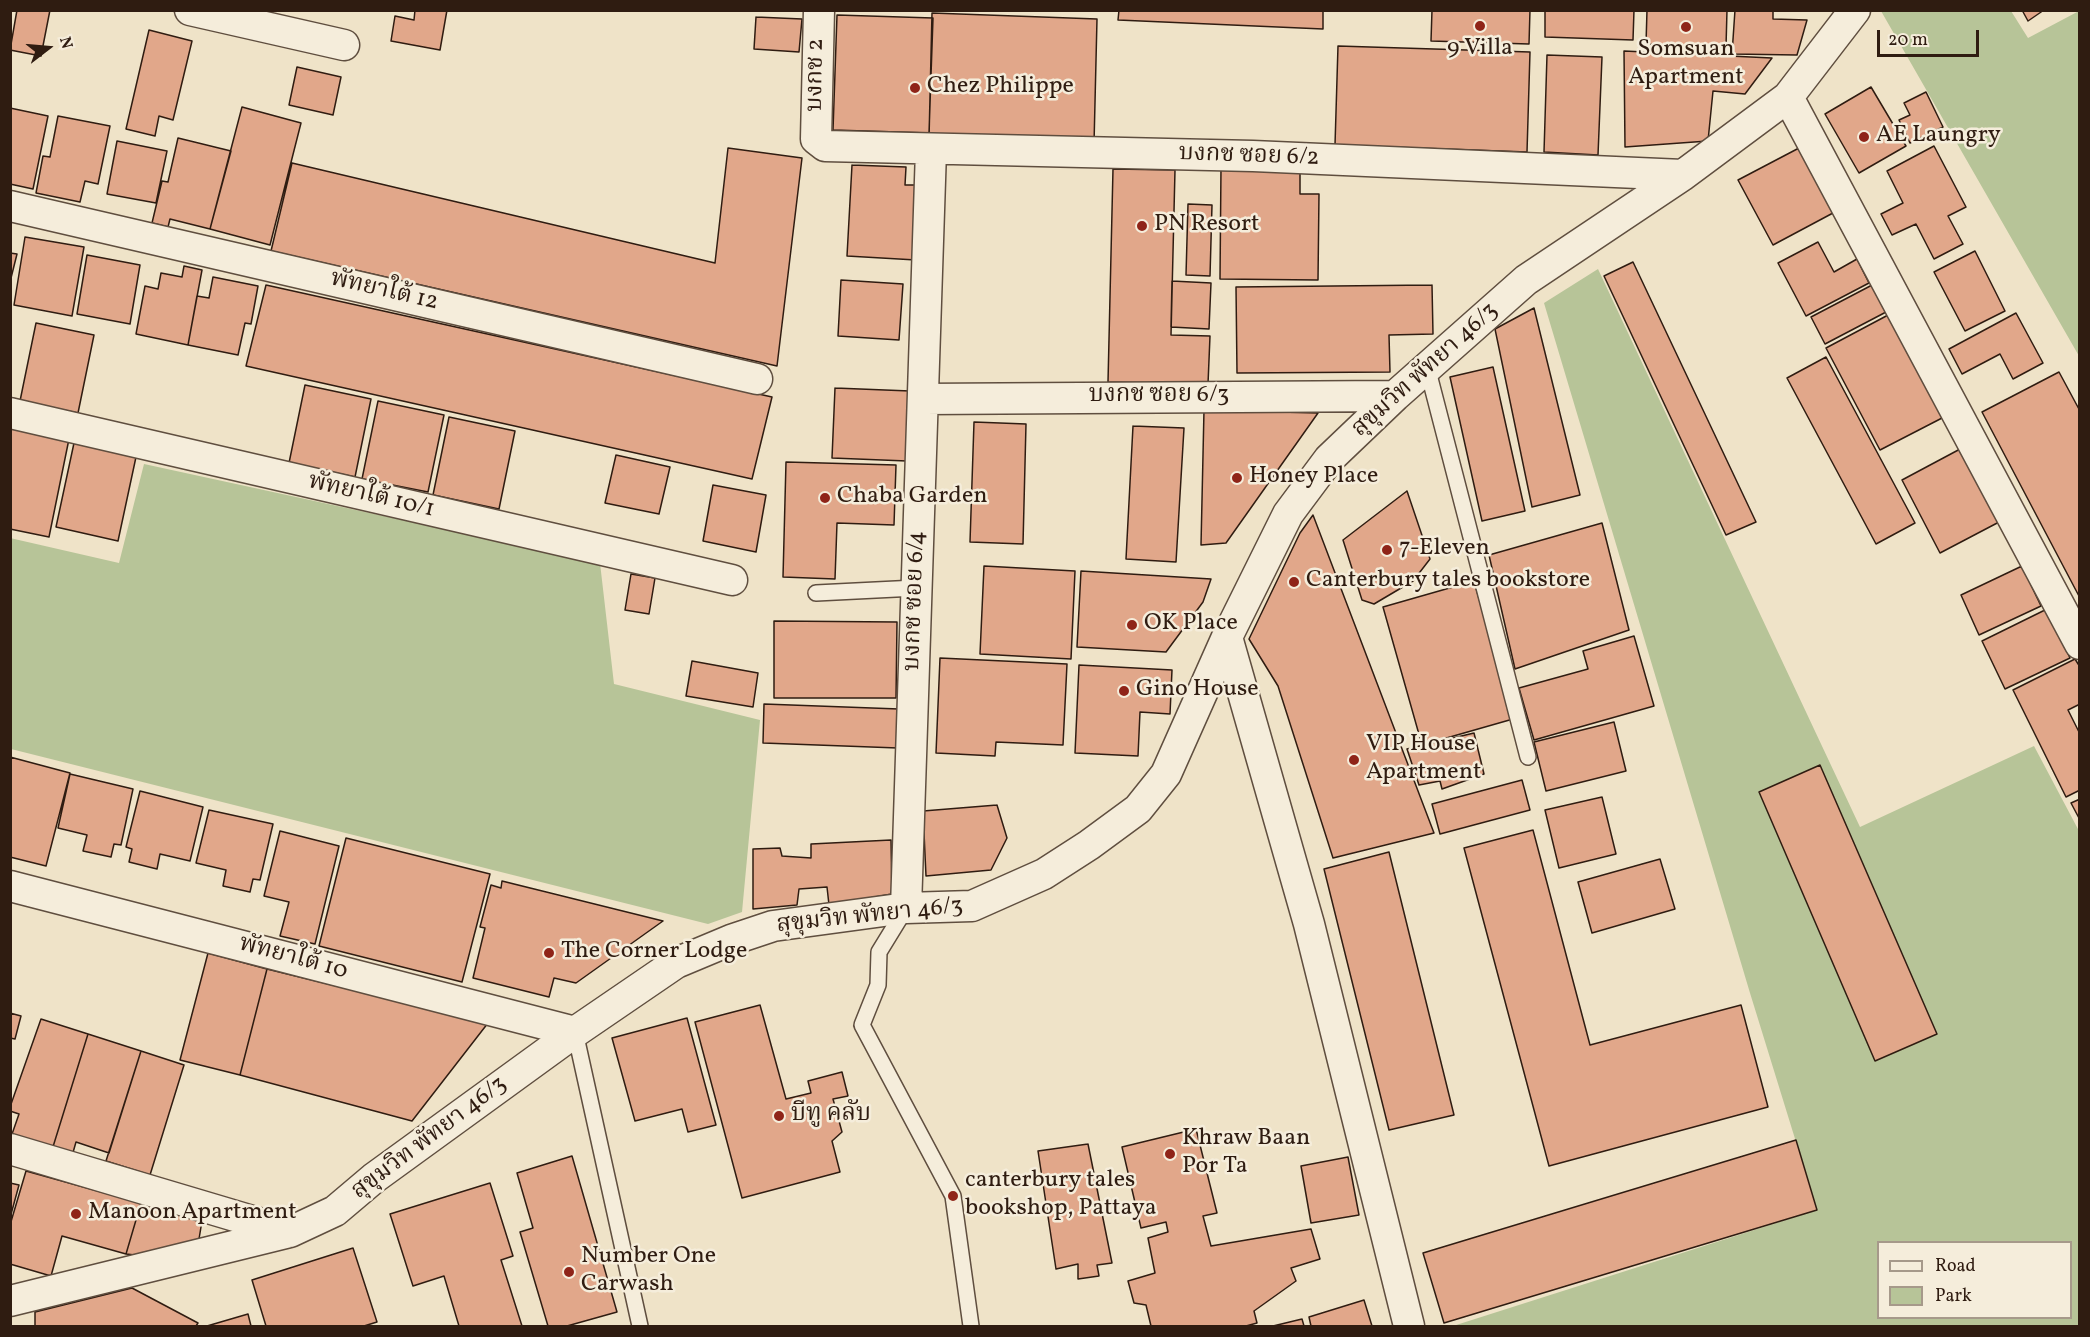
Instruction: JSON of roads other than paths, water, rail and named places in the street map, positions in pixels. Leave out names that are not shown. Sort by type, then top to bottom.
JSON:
[{"type":"street","points":[[190,10],[344,45]]},
{"type":"street","name":"บงกช 2","points":[[816,139],[819,10]]},
{"type":"street","name":"สุขุมวิท พัทยา 46/3","points":[[10,1301],[290,1232],[335,1211],[374,1178],[575,1032],[676,963],[730,940],[773,926],[906,908],[972,906],[1044,874],[1089,845],[1138,809],[1166,774],[1227,637],[1288,514],[1329,459],[1395,396],[1526,280],[1683,175],[1788,97],[1856,10]]},
{"type":"street","points":[[1788,97],[2079,644]]},
{"type":"street","name":"บงกช ซอย 6/2","points":[[816,139],[825,146],[1253,156],[1683,175]]},
{"type":"street","name":"บงกช ซอย 6/4","points":[[906,908],[931,150]]},
{"type":"street","name":"พัทยาใต้ 12","points":[[10,206],[758,379]]},
{"type":"street","name":"บงกช ซอย 6/3","points":[[924,399],[1395,396]]},
{"type":"street","name":"พัทยาใต้ 10/1","points":[[10,413],[732,580]]},
{"type":"street","points":[[1227,637],[1309,924],[1409,1326]]},
{"type":"street","name":"พัทยาใต้ 10","points":[[10,886],[575,1032]]},
{"type":"street","points":[[10,1149],[290,1232]]},
{"type":"lane","points":[[1427,367],[1528,757]]},
{"type":"lane","points":[[816,593],[916,588]]},
{"type":"lane","points":[[906,908],[879,952],[878,985],[862,1025],[953,1196],[971,1326]]},
{"type":"lane","points":[[575,1032],[640,1326]]},
{"type":"place","name":"9 Villa","points":[[1480,26]]},
{"type":"place","name":"Somsuan Apartment","points":[[1686,27]]},
{"type":"place","name":"Chez Philippe","points":[[915,88]]},
{"type":"place","name":"AE Laungry","points":[[1864,137]]},
{"type":"place","name":"PN Resort","points":[[1142,226]]},
{"type":"place","name":"Honey Place","points":[[1237,478]]},
{"type":"place","name":"Chaba Garden","points":[[825,498]]},
{"type":"place","name":"7-Eleven","points":[[1387,550]]},
{"type":"place","name":"Canterbury tales bookstore","points":[[1294,582]]},
{"type":"place","name":"OK Place","points":[[1132,625]]},
{"type":"place","name":"Gino House","points":[[1124,691]]},
{"type":"place","name":"VIP House Apartment","points":[[1354,760]]},
{"type":"place","name":"The Corner Lodge","points":[[549,953]]},
{"type":"place","name":"บีทู คลับ","points":[[779,1116]]},
{"type":"place","name":"Khraw Baan Por Ta","points":[[1170,1154]]},
{"type":"place","name":"canterbury tales bookshop, Pattaya","points":[[953,1196]]},
{"type":"place","name":"Manoon Apartment","points":[[76,1214]]},
{"type":"place","name":"Number One Carwash","points":[[569,1272]]}]
